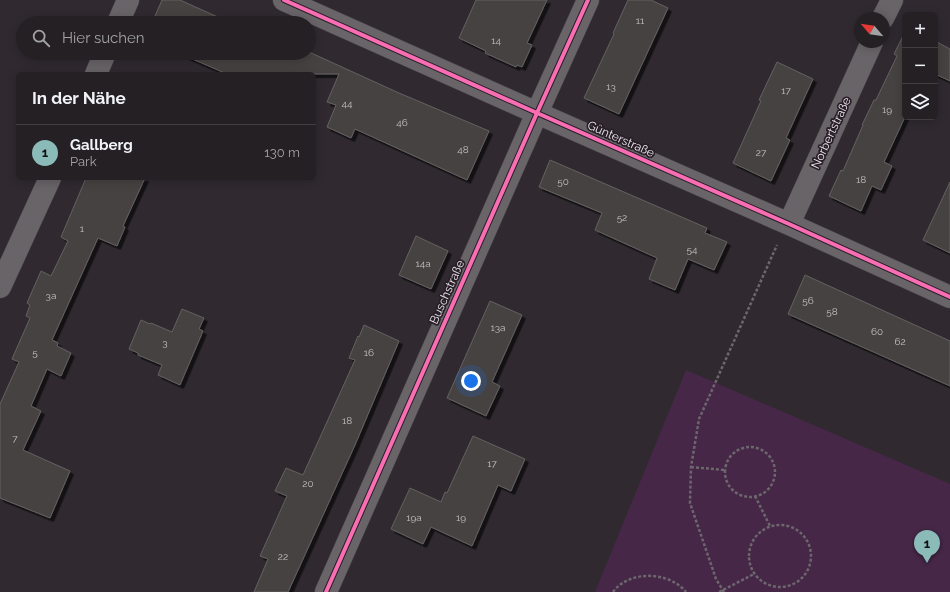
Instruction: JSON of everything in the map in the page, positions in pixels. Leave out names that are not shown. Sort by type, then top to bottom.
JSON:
[{"type":"street","points":[[121,16],[128,0]]},
{"type":"street","name":"Buschstraße","points":[[326,592],[588,0]]},
{"type":"street","points":[[886,12],[892,0]]},
{"type":"street","name":"Günterstraße","points":[[295,2],[537,113],[950,297]]},
{"type":"street","name":"Norbertstraße","points":[[789,224],[869,48]]},
{"type":"street","points":[[97,72],[102,60]]},
{"type":"street","points":[[0,287],[49,180]]},
{"type":"path","points":[[724,591],[716,579],[690,503],[691,467],[699,419],[774,250],[789,224]]},
{"type":"path","points":[[753,446],[768,454],[775,468],[775,477],[772,484],[766,491],[751,497],[743,496],[735,492],[729,486],[725,470],[731,455],[741,448],[753,446]]},
{"type":"path","points":[[691,467],[725,470]]},
{"type":"path","points":[[755,496],[770,526]]},
{"type":"path","points":[[770,526],[790,526],[799,531],[806,539],[810,548],[811,558],[808,568],[803,577],[795,584],[785,587],[775,587],[765,584],[757,578],[751,569],[748,559],[749,548],[761,531],[770,526]]},
{"type":"path","points":[[720,592],[754,574]]},
{"type":"path","points":[[613,592],[627,581],[641,576],[656,576],[670,580],[686,592]]},
{"type":"shaded area","points":[[686,370],[950,484],[950,592],[595,592]]},
{"type":"building","points":[[162,0],[180,0],[215,16],[155,16]]},
{"type":"building","points":[[476,0],[547,0],[527,43],[532,45],[522,67],[517,65],[516,67],[485,53],[486,51],[459,38]]},
{"type":"building","points":[[628,0],[651,0],[668,8],[619,114],[584,98]]},
{"type":"building","points":[[902,38],[902,120],[904,120],[884,162],[892,166],[881,190],[872,186],[861,211],[829,196],[841,170],[843,171],[862,125],[897,56],[894,54]]},
{"type":"building","points":[[938,43],[950,49],[950,81],[938,75]]},
{"type":"building","points":[[316,55],[399,93],[489,131],[467,180],[355,129],[351,138],[327,127],[336,105],[327,102],[339,74],[316,74],[316,72],[222,72],[195,60],[316,60]]},
{"type":"building","points":[[777,62],[813,79],[786,138],[790,140],[771,181],[733,163],[761,101],[759,100]]},
{"type":"building","points":[[550,160],[707,228],[705,233],[727,242],[714,270],[688,259],[675,290],[649,279],[657,258],[595,230],[602,213],[539,187]]},
{"type":"building","points":[[85,180],[144,180],[123,226],[125,227],[117,246],[98,238],[52,340],[58,343],[57,346],[71,353],[61,376],[47,369],[31,406],[41,411],[23,450],[70,471],[50,518],[0,498],[0,404],[19,362],[12,359],[30,318],[26,316],[30,305],[27,303],[41,271],[51,276],[68,241],[61,237]]},
{"type":"building","points":[[950,182],[950,253],[923,240]]},
{"type":"building","points":[[416,236],[448,251],[431,289],[399,275]]},
{"type":"building","points":[[805,275],[950,341],[950,386],[788,314]]},
{"type":"building","points":[[490,301],[522,315],[492,382],[500,386],[486,416],[447,398]]},
{"type":"building","points":[[182,309],[204,318],[199,329],[203,331],[180,385],[158,375],[162,365],[138,355],[138,353],[129,349],[141,320],[172,332]]},
{"type":"building","points":[[364,325],[399,341],[355,445],[288,592],[254,592],[268,559],[260,556],[287,496],[275,491],[286,468],[303,475],[355,360],[349,358]]},
{"type":"building","points":[[473,436],[525,459],[511,491],[498,485],[472,546],[431,527],[423,544],[391,529],[410,488],[441,502],[445,492],[447,493]]},
{"type":"cycle path","points":[[284,0],[950,297]]},
{"type":"cycle path","points":[[326,592],[588,0]]},
{"type":"place","name":"Gallberg","points":[[927,563]]}]
